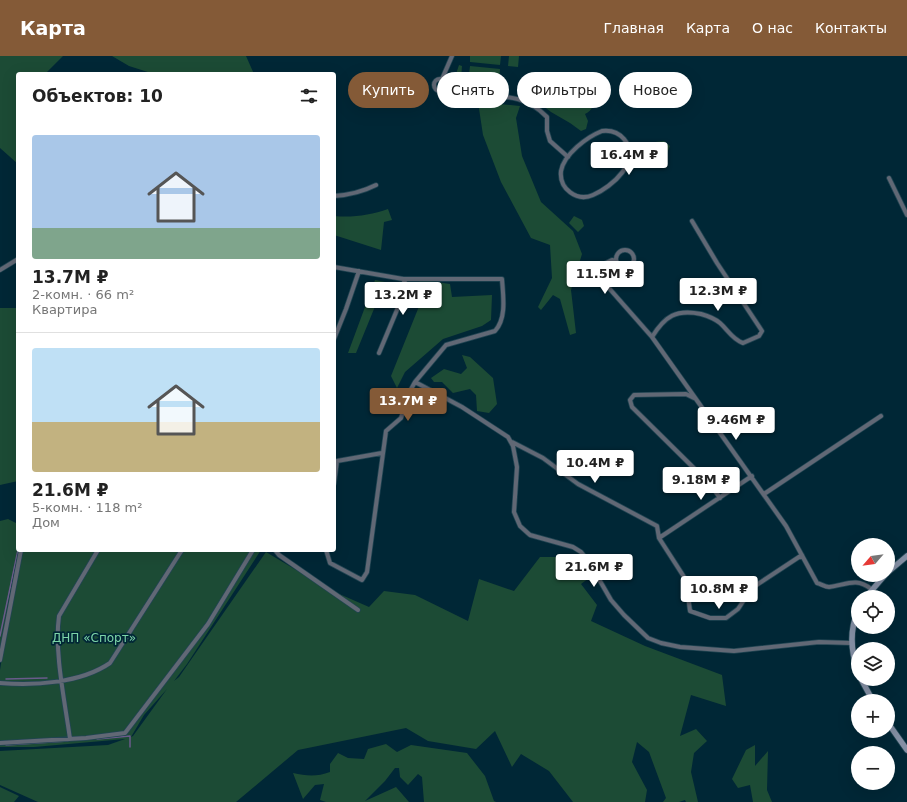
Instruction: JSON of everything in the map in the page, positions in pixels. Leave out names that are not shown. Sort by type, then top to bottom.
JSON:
[{"type":"street","points":[[445,72],[452,56]]},
{"type":"street","points":[[437,80],[435,80],[434,88],[437,89]]},
{"type":"street","points":[[509,97],[525,101],[547,117],[547,131],[550,141],[568,157]]},
{"type":"street","points":[[607,131],[619,134],[623,137],[628,146],[629,153],[627,164],[615,181],[599,192],[582,198],[573,195],[569,191],[562,177],[562,166],[568,157],[591,136],[607,131]]},
{"type":"street","points":[[889,178],[907,215]]},
{"type":"street","points":[[336,196],[362,192],[376,185]]},
{"type":"street","points":[[652,337],[660,324],[676,313],[688,312],[710,316],[720,322],[736,341],[742,343],[759,336],[762,331],[717,263],[692,221]]},
{"type":"street","points":[[622,250],[631,251],[634,256],[634,262],[627,268],[619,266],[616,261],[617,254],[622,250]]},
{"type":"street","points":[[0,270],[16,260]]},
{"type":"street","points":[[616,261],[612,260],[600,266],[608,287],[652,337],[691,390],[694,398],[752,476],[786,526],[817,583],[828,587],[852,581],[860,582],[871,589],[878,582]]},
{"type":"street","points":[[327,552],[330,562],[362,580],[367,572],[386,431],[401,418],[410,391],[415,382],[446,344],[495,331],[499,327],[503,311],[502,279],[403,279],[336,267]]},
{"type":"street","points":[[336,334],[359,271]]},
{"type":"street","points":[[379,353],[407,286],[403,279]]},
{"type":"street","points":[[415,382],[462,407],[508,437],[512,442],[543,458],[578,484],[657,526],[659,538],[686,580],[690,611],[710,618],[726,618],[738,609],[752,588],[802,555]]},
{"type":"street","points":[[694,398],[686,394],[634,395],[630,400],[632,407],[710,484],[720,498]]},
{"type":"street","points":[[764,494],[881,416]]},
{"type":"street","points":[[512,442],[517,467],[514,512],[520,526],[530,535],[573,547],[581,552],[589,562],[611,600],[648,638],[661,643],[680,647],[734,651],[819,642],[851,643]]},
{"type":"street","points":[[336,469],[337,461],[382,453]]},
{"type":"street","points":[[659,538],[752,476]]},
{"type":"street","points":[[0,660],[21,552]]},
{"type":"street","points":[[70,739],[57,628],[59,616],[97,552]]},
{"type":"street","points":[[0,683],[22,685],[62,680],[98,671],[110,663],[181,552]]},
{"type":"street","points":[[0,743],[70,739],[125,733],[208,624],[252,552]]},
{"type":"street","points":[[277,552],[358,610]]},
{"type":"street","points":[[895,566],[907,556]]},
{"type":"street","points":[[895,733],[907,750]]},
{"type":"green space","points":[[0,56],[63,56],[47,72],[16,72],[16,162],[0,148]]},
{"type":"green space","points":[[112,56],[246,56],[253,72],[148,72],[129,66]]},
{"type":"green space","points":[[470,56],[501,56],[500,65],[470,62]]},
{"type":"green space","points":[[509,56],[519,56],[518,67],[508,66]]},
{"type":"green space","points":[[459,65],[462,66],[462,72],[457,72]]},
{"type":"green space","points":[[470,66],[500,69],[500,72],[469,72]]},
{"type":"green space","points":[[509,105],[517,106],[517,108],[519,108],[516,118],[522,156],[541,202],[573,231],[582,254],[571,290],[576,333],[570,335],[560,299],[553,295],[541,310],[538,307],[552,278],[550,245],[531,238],[501,182],[483,135],[479,108],[509,108]]},
{"type":"green space","points":[[546,108],[592,108],[585,114],[588,121],[586,129],[581,131]]},
{"type":"green space","points":[[664,141],[670,146],[663,163],[649,155],[655,142]]},
{"type":"green space","points":[[388,209],[392,220],[384,222],[381,250],[336,236],[336,216],[361,216]]},
{"type":"green space","points":[[574,216],[582,220],[584,226],[578,232],[569,223]]},
{"type":"green space","points":[[375,280],[385,282],[356,353],[348,353]]},
{"type":"green space","points":[[422,280],[450,284],[452,297],[492,295],[491,320],[482,326],[443,339],[405,372],[397,388],[391,376],[424,294],[414,285]]},
{"type":"green space","points":[[0,308],[16,308],[16,481],[0,485]]},
{"type":"green space","points":[[462,355],[470,357],[493,378],[497,404],[489,413],[477,411],[476,395],[470,389],[453,393],[442,382],[434,382],[431,378],[444,369],[461,374],[467,368]]},
{"type":"green space","points":[[8,519],[16,523],[16,552],[17,552],[0,651],[0,521]]},
{"type":"green space","name":"ДНП «Спорт»","points":[[18,552],[260,552],[187,664],[174,681],[179,677],[266,552],[328,589],[369,607],[384,591],[415,595],[468,621],[479,579],[514,591],[540,557],[576,557],[589,578],[581,584],[597,605],[591,621],[645,646],[722,675],[726,706],[691,695],[680,736],[696,729],[707,741],[694,753],[691,772],[698,802],[686,802],[685,800],[679,802],[663,802],[666,798],[649,752],[637,742],[632,762],[647,790],[645,802],[573,802],[549,771],[521,754],[512,767],[495,731],[476,749],[428,741],[406,728],[298,750],[236,802],[38,802],[0,785],[0,751],[108,745],[125,739],[34,747],[0,747],[0,670]],"holes":[[[167,689],[133,736],[131,737],[144,715]]]},
{"type":"green space","points":[[386,744],[397,752],[411,745],[467,753],[485,776],[494,801],[496,802],[424,802],[422,777],[418,774],[408,785],[400,777],[399,768],[395,768],[385,781],[365,801],[396,787],[409,802],[326,802],[320,800],[324,784],[315,785],[303,799],[293,773],[312,776],[325,774],[330,772],[330,764],[338,753],[348,758],[364,759],[368,749]]},
{"type":"green space","points":[[755,745],[755,766],[768,751],[767,790],[772,802],[753,802],[750,785],[738,788],[732,779],[746,750]]},
{"type":"green space","points":[[0,787],[19,796],[14,802],[0,802]]},
{"type":"waterway","points":[[0,636],[18,552]]},
{"type":"waterway","points":[[6,679],[47,678]]},
{"type":"waterway","points":[[97,739],[130,736],[130,747]]},
{"type":"waterway","points":[[6,745],[68,741]]}]
